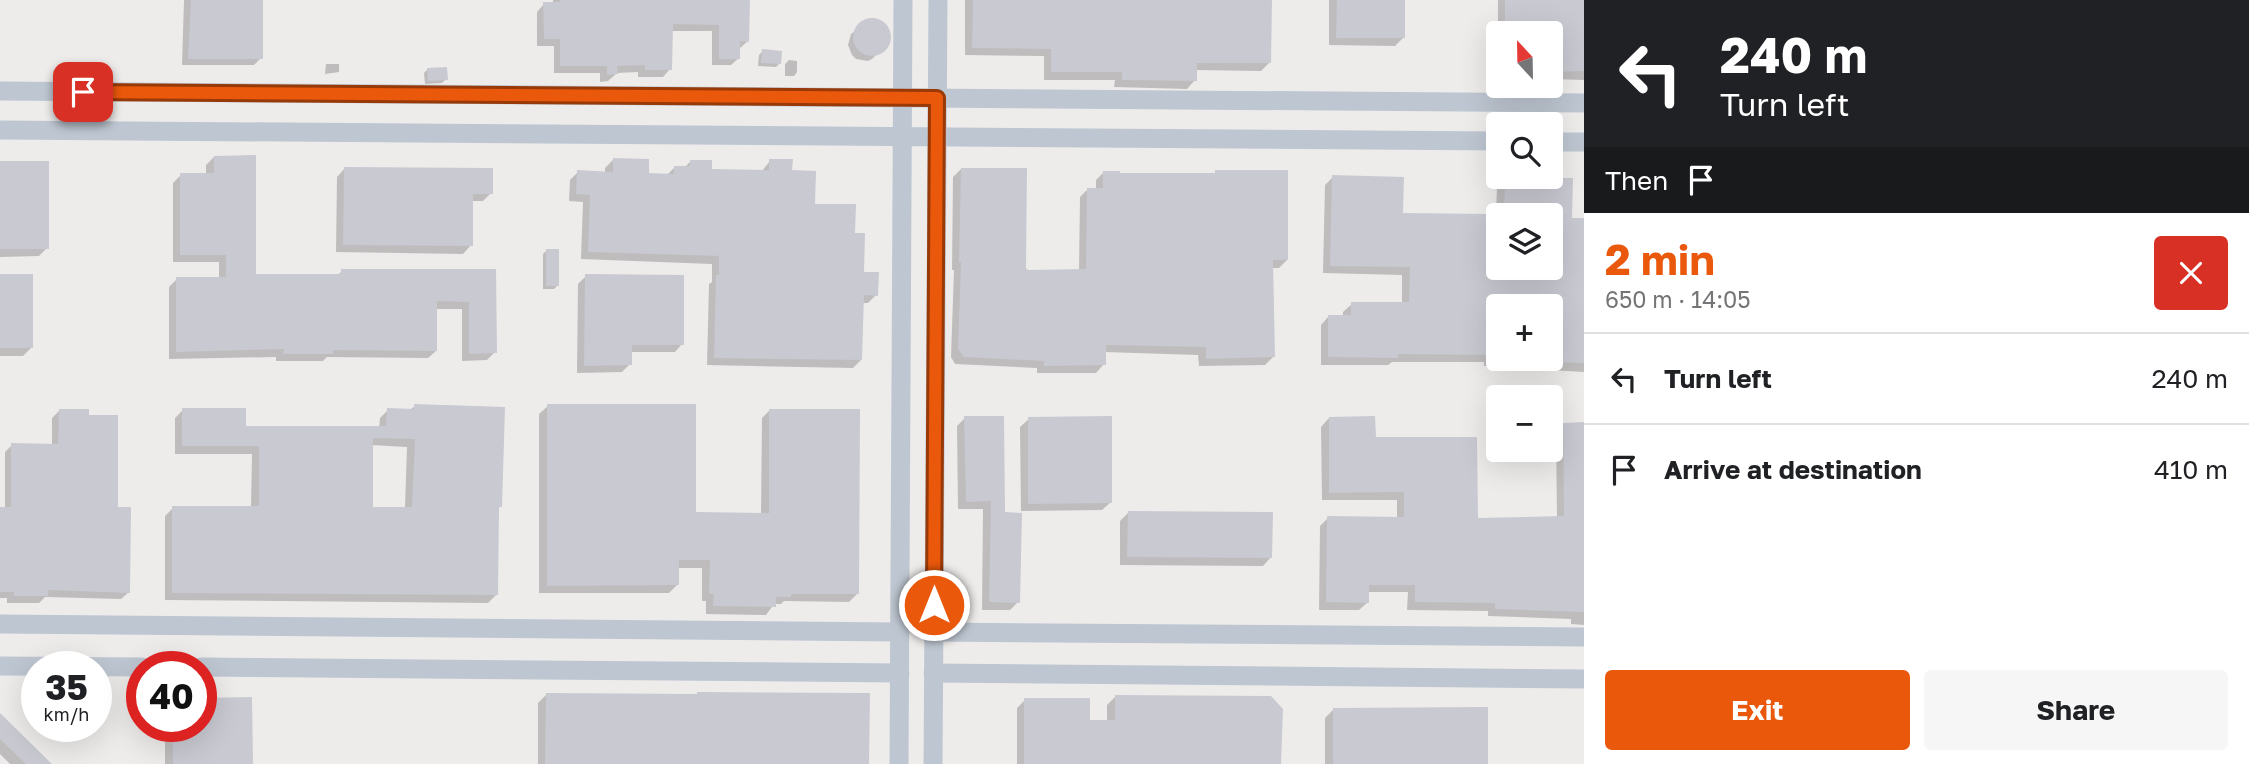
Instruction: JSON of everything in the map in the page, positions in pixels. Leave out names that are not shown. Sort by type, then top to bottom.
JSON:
[{"type":"street","points":[[900,764],[903,0]]},
{"type":"street","points":[[933,764],[938,0]]},
{"type":"street","points":[[0,91],[1584,103]]},
{"type":"street","points":[[0,130],[1486,141]]},
{"type":"street","points":[[1563,142],[1584,142]]},
{"type":"street","points":[[0,624],[900,632]]},
{"type":"street","points":[[933,632],[1584,637]]},
{"type":"street","points":[[0,666],[126,667]]},
{"type":"street","points":[[217,667],[900,673]]},
{"type":"street","points":[[933,673],[1584,679]]},
{"type":"building","points":[[191,0],[263,0],[263,59],[188,59]]},
{"type":"building","points":[[750,0],[749,42],[740,41],[740,59],[719,59],[719,25],[673,24],[672,70],[645,70],[645,65],[617,66],[618,74],[607,75],[607,66],[560,66],[560,39],[544,39],[543,2]]},
{"type":"building","points":[[973,0],[1272,0],[1271,63],[1197,63],[1197,81],[1122,80],[1122,72],[1051,72],[1051,49],[972,48]]},
{"type":"building","points":[[1337,0],[1405,0],[1405,38],[1336,38]]},
{"type":"building","points":[[1505,0],[1584,0],[1584,71],[1563,72],[1563,21],[1505,21]]},
{"type":"building","points":[[872,18],[885,24],[891,37],[885,50],[872,56],[859,50],[853,37],[859,24]]},
{"type":"building","points":[[762,49],[782,51],[781,64],[761,63]]},
{"type":"building","points":[[447,67],[448,80],[428,81],[427,68]]},
{"type":"building","points":[[256,155],[256,274],[341,274],[341,269],[496,269],[497,353],[469,354],[469,302],[437,301],[437,351],[333,350],[333,354],[283,354],[284,349],[176,352],[176,277],[226,277],[226,255],[180,255],[180,173],[214,173],[214,156]]},
{"type":"building","points":[[613,158],[649,159],[649,173],[674,174],[674,166],[690,166],[690,160],[712,160],[712,169],[769,170],[769,159],[793,159],[792,170],[816,171],[815,204],[856,204],[855,233],[865,233],[864,272],[879,272],[878,296],[864,295],[862,360],[714,358],[719,256],[588,252],[590,195],[576,194],[577,170],[613,172]]},
{"type":"building","points":[[0,161],[49,161],[49,249],[0,249]]},
{"type":"building","points":[[344,167],[493,168],[493,194],[473,194],[473,246],[343,245]]},
{"type":"building","points":[[961,168],[1027,168],[1028,270],[1086,269],[1087,188],[1103,188],[1103,171],[1215,173],[1215,170],[1288,170],[1288,260],[1273,260],[1275,357],[1206,359],[1206,347],[1106,345],[1106,365],[1044,366],[1044,361],[964,357],[958,349]]},
{"type":"building","points":[[1332,175],[1404,177],[1403,213],[1486,214],[1486,280],[1563,280],[1563,203],[1504,203],[1505,189],[1563,189],[1563,178],[1573,178],[1572,218],[1584,218],[1584,363],[1563,362],[1563,294],[1486,294],[1486,355],[1328,357],[1328,315],[1351,315],[1351,302],[1409,302],[1410,267],[1330,266]]},
{"type":"building","points":[[546,249],[559,249],[559,286],[546,286]]},
{"type":"building","points":[[0,274],[33,274],[33,348],[0,348]]},
{"type":"building","points":[[585,274],[684,275],[684,345],[632,345],[632,365],[584,366]]},
{"type":"building","points":[[414,404],[505,407],[502,507],[499,507],[498,595],[172,593],[172,506],[259,506],[259,446],[182,446],[182,408],[246,408],[246,426],[386,426],[387,408],[414,409]],"holes":[[[373,438],[415,439],[412,507],[373,507]]]},
{"type":"building","points":[[547,404],[696,404],[696,512],[769,513],[769,409],[860,409],[859,594],[791,594],[791,597],[776,597],[776,607],[713,606],[714,594],[709,594],[710,560],[679,560],[679,585],[547,586]]},
{"type":"building","points":[[59,409],[89,409],[89,415],[118,415],[118,507],[131,507],[130,593],[48,590],[48,596],[14,596],[14,592],[0,592],[0,507],[11,507],[11,443],[58,444]]},
{"type":"building","points":[[964,416],[1004,416],[1005,512],[1022,513],[1020,603],[989,602],[991,501],[966,502]]},
{"type":"building","points":[[1112,416],[1112,503],[1028,504],[1028,417]]},
{"type":"building","points":[[1375,416],[1376,437],[1477,437],[1478,518],[1564,516],[1563,423],[1584,422],[1584,612],[1495,609],[1495,603],[1415,602],[1415,585],[1369,585],[1369,603],[1326,602],[1327,516],[1404,517],[1404,492],[1329,493],[1329,417]]},
{"type":"building","points":[[1128,511],[1273,512],[1272,558],[1127,557]]},
{"type":"building","points":[[546,693],[870,693],[869,764],[545,764]]},
{"type":"building","points":[[1115,695],[1271,696],[1283,709],[1281,764],[1024,764],[1024,698],[1090,698],[1090,720],[1115,720]]},
{"type":"building","points":[[252,697],[253,764],[173,764],[173,742],[217,742],[217,698]]},
{"type":"building","points":[[1488,707],[1488,764],[1333,764],[1333,708]]},
{"type":"building","points":[[0,713],[21,734],[21,742],[30,742],[52,764],[26,764],[0,739]]},
{"type":"route","points":[[83,92],[937,98],[934,605]]}]
